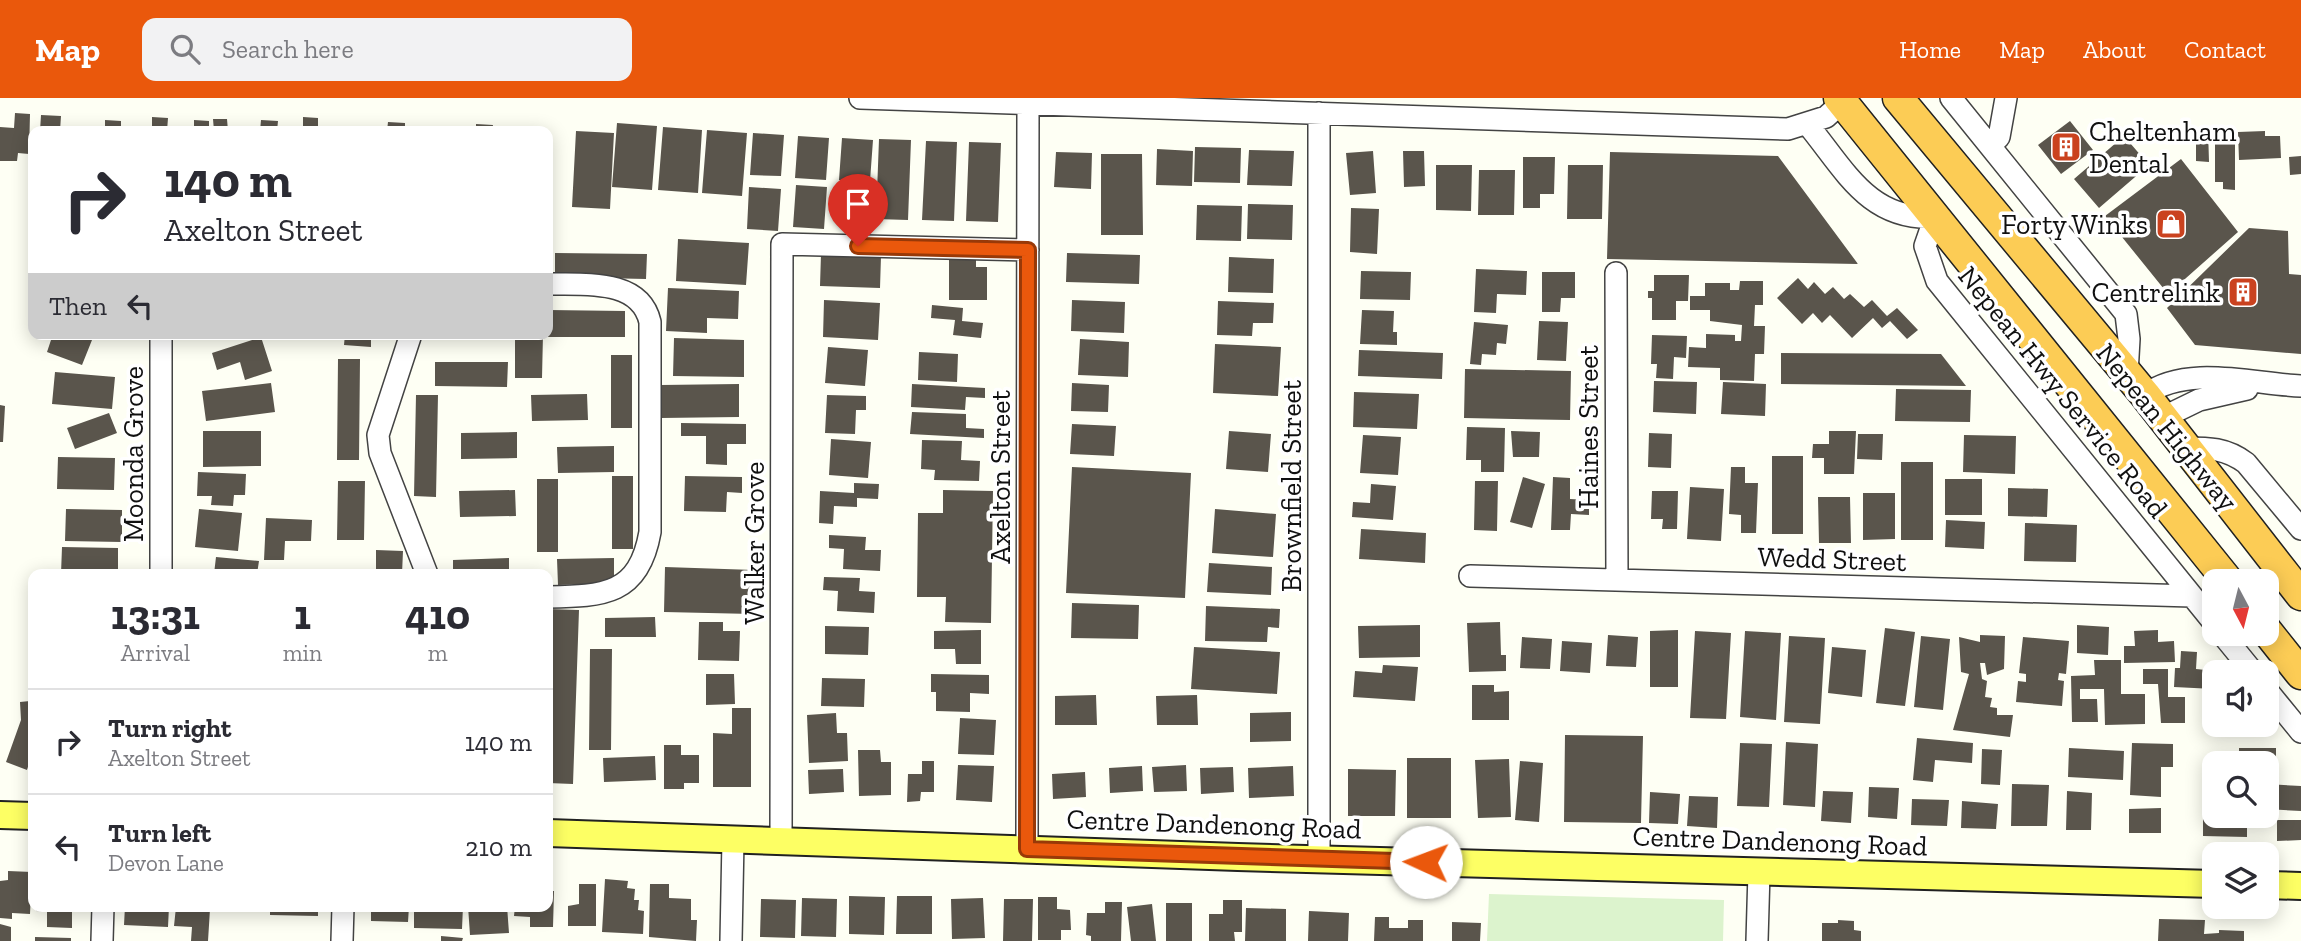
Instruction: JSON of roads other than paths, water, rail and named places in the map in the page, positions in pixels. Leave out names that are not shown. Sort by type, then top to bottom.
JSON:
[{"type":"highway","name":"Nepean Highway","points":[[1898,98],[2145,396],[2301,595]]},
{"type":"highway","name":"Nepean Highway","points":[[1843,99],[2219,569]]},
{"type":"highway","points":[[2111,433],[2145,396]]},
{"type":"highway","points":[[2279,646],[2301,674]]},
{"type":"main road","points":[[0,815],[28,816]]},
{"type":"main road","name":"Centre Dandenong Road","points":[[553,833],[1320,859],[2202,884]]},
{"type":"main road","points":[[2279,886],[2301,886]]},
{"type":"street","points":[[860,98],[1770,129],[1808,125],[1826,117],[1843,99]]},
{"type":"street","points":[[1951,98],[2126,314],[2129,339],[2145,396]]},
{"type":"street","points":[[1990,145],[1999,137],[2006,98]]},
{"type":"street","name":"Axelton Street","points":[[1027,849],[1028,104]]},
{"type":"street","name":"Brownfield Street","points":[[1319,113],[1320,859]]},
{"type":"street","points":[[1808,125],[1872,202],[1915,218],[1935,216]]},
{"type":"street","name":"Nepean Hwy Service Road","points":[[1935,216],[1925,246],[1937,281],[2202,608]]},
{"type":"street","name":"Walker Grove","points":[[781,842],[782,244],[1028,250]]},
{"type":"street","name":"Haines Street","points":[[1616,273],[1617,580]]},
{"type":"street","points":[[553,284],[597,285],[627,292],[639,298],[647,309],[650,322],[650,532],[646,555],[637,573],[625,584],[607,593],[553,597]]},
{"type":"street","name":"Moonda Grove","points":[[161,340],[161,569]]},
{"type":"street","points":[[409,340],[378,435],[380,453],[425,569]]},
{"type":"street","points":[[2145,396],[2186,379],[2301,386]]},
{"type":"street","points":[[2145,396],[2204,398],[2269,384]]},
{"type":"street","points":[[2185,449],[2210,448],[2236,456],[2246,463],[2301,529]]},
{"type":"street","name":"Wedd Street","points":[[1470,576],[2192,596]]},
{"type":"street","points":[[2232,646],[2243,660]]},
{"type":"street","points":[[2279,705],[2301,732]]},
{"type":"street","points":[[731,941],[733,840]]},
{"type":"street","points":[[1757,941],[1759,872]]},
{"type":"street","points":[[102,941],[103,912]]},
{"type":"street","points":[[342,941],[343,912]]},
{"type":"place","name":"Cheltenham Dental","points":[[2066,147]]},
{"type":"place","name":"Forty Winks","points":[[2171,224]]},
{"type":"place","name":"Centrelink","points":[[2243,292]]}]
